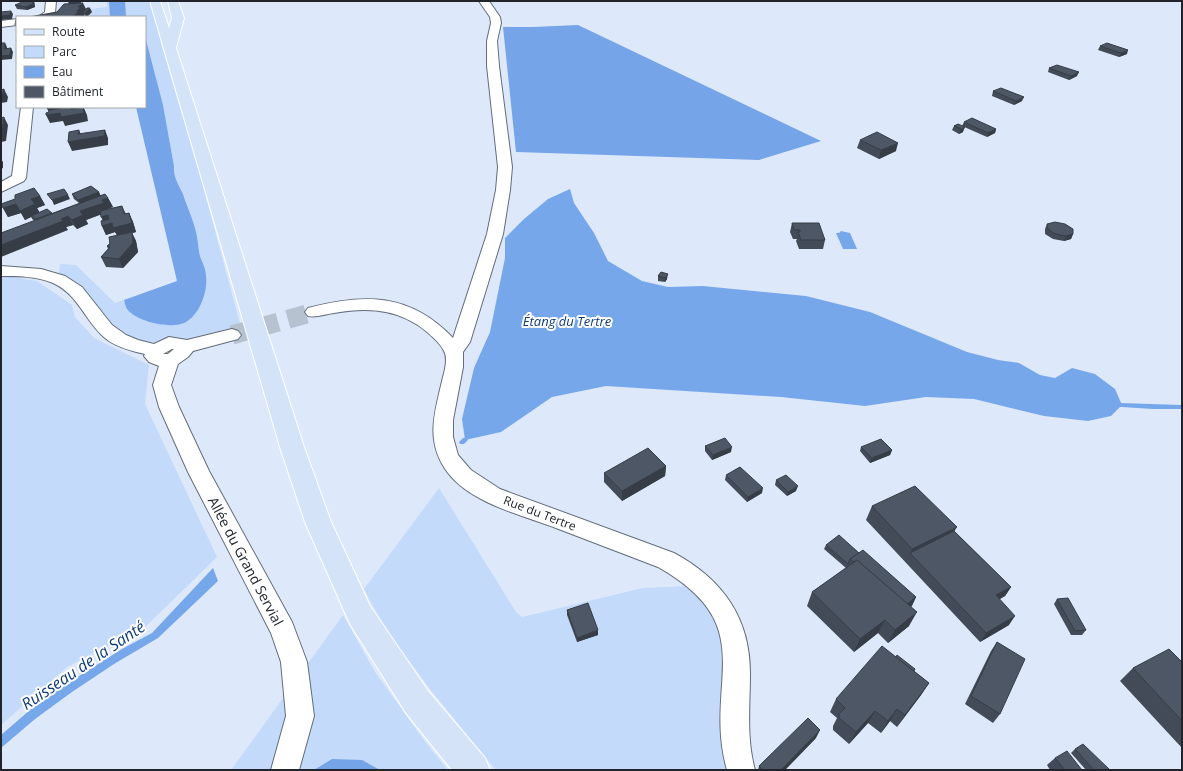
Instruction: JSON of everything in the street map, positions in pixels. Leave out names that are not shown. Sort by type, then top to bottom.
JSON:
[{"type":"main road","points":[[155,1],[290,439],[318,522],[360,615],[417,702],[473,770]]},
{"type":"main road","points":[[170,47],[178,18],[173,1]]},
{"type":"street","points":[[44,16],[50,13],[51,1]]},
{"type":"street","points":[[314,312],[359,304],[373,304],[400,308],[430,325],[454,351],[461,342],[496,233],[502,204],[505,175],[493,66],[492,41],[496,23],[495,17],[484,1]]},
{"type":"street","points":[[1,24],[16,22]]},
{"type":"street","points":[[1,188],[19,178],[27,108]]},
{"type":"street","points":[[1,271],[40,273],[59,279],[76,291],[105,330],[120,341],[134,346],[170,352],[232,335]]},
{"type":"street","name":"Rue du Tertre","points":[[454,351],[455,365],[443,425],[443,437],[445,449],[450,460],[466,480],[492,495],[682,568],[710,591],[721,606],[734,637],[737,653],[735,743],[741,770]]},
{"type":"street","name":"Allée du Grand Servial","points":[[170,352],[162,385],[169,407],[199,472],[283,630],[294,662],[300,716],[285,770]]},
{"type":"green space","points":[[107,1],[151,1],[162,47],[198,168],[241,327],[215,333],[215,335],[187,340],[157,342],[142,341],[116,331],[87,294],[59,274],[60,264],[76,265],[115,303],[124,300],[126,308],[206,276],[189,210],[175,175],[163,105],[146,40],[146,16],[56,16],[60,13],[107,7]]},
{"type":"green space","points":[[1,275],[37,281],[72,305],[75,317],[94,338],[149,365],[145,404],[217,557],[144,628],[67,667],[1,725]]},
{"type":"green space","points":[[439,488],[516,612],[522,617],[643,588],[685,586],[705,598],[722,630],[732,770],[496,770],[430,689],[403,653],[386,628],[364,589]]},
{"type":"green space","points":[[343,615],[375,672],[426,743],[448,770],[231,770]]},
{"type":"shaded area","points":[[109,1],[125,1],[126,16],[110,16]]},
{"type":"shaded area","points":[[578,25],[821,141],[759,160],[516,152],[503,27]]},
{"type":"shaded area","points":[[146,40],[163,105],[174,166],[174,174],[183,194],[197,235],[200,256],[206,273],[206,288],[202,302],[195,314],[186,322],[180,324],[164,325],[146,321],[132,314],[125,306],[124,300],[177,281],[136,108],[146,108]]},
{"type":"shaded area","points":[[332,759],[362,760],[380,770],[314,770]]},
{"type":"water","name":"Étang du Tertre","points":[[570,189],[574,203],[594,233],[608,261],[642,281],[668,287],[703,286],[806,296],[870,312],[967,352],[998,360],[1019,363],[1040,375],[1055,378],[1072,368],[1095,374],[1115,389],[1122,405],[1111,416],[1088,421],[1044,416],[974,399],[926,397],[865,406],[781,397],[606,386],[552,397],[501,432],[465,440],[462,419],[474,368],[490,332],[505,258],[505,238],[524,219],[548,199]]},
{"type":"water","points":[[841,231],[850,233],[857,249],[843,249],[836,233]]},
{"type":"water","points":[[213,568],[218,581],[158,638],[114,664],[72,692],[35,719],[1,748],[1,735],[30,710],[68,683],[122,649],[152,633]]},
{"type":"building","points":[[21,1],[33,1],[33,4],[26,7],[15,5]]},
{"type":"building","points":[[83,3],[78,7],[81,7],[74,16],[35,16],[57,12],[64,4]]},
{"type":"building","points":[[87,8],[90,8],[84,14],[83,13]]},
{"type":"building","points":[[11,11],[10,15],[1,16],[1,12]]},
{"type":"building","points":[[1,43],[5,43],[4,49],[11,48],[10,55],[1,56]]},
{"type":"building","points":[[1107,43],[1128,50],[1121,53],[1100,46]]},
{"type":"building","points":[[1057,65],[1079,72],[1071,76],[1049,68]]},
{"type":"building","points":[[1001,88],[1024,97],[1016,101],[993,91]]},
{"type":"building","points":[[4,89],[3,94],[1,94],[1,90]]},
{"type":"building","points":[[61,108],[83,108],[84,113],[61,117],[60,113],[46,115],[49,110]]},
{"type":"building","points":[[4,117],[2,133],[1,133],[1,118]]},
{"type":"building","points":[[972,118],[996,129],[988,133],[964,122]]},
{"type":"building","points":[[958,124],[965,127],[961,129],[954,126]]},
{"type":"building","points":[[79,130],[78,134],[105,130],[104,136],[68,142],[69,132]]},
{"type":"building","points":[[877,132],[898,143],[881,150],[860,140]]},
{"type":"building","points":[[91,186],[99,192],[78,200],[72,194]]},
{"type":"building","points":[[34,188],[40,196],[31,199],[35,204],[20,211],[16,204],[3,208],[1,204],[15,199],[15,195]]},
{"type":"building","points":[[64,189],[68,195],[52,200],[47,194]]},
{"type":"building","points":[[105,194],[108,198],[102,200],[104,203],[80,211],[83,215],[72,220],[68,216],[61,219],[63,221],[1,245],[1,233]]},
{"type":"building","points":[[122,206],[124,214],[129,213],[132,223],[113,228],[112,223],[102,226],[101,221],[109,219],[108,215],[101,217],[100,211]]},
{"type":"building","points":[[47,209],[52,213],[36,219],[31,216]]},
{"type":"building","points":[[1055,222],[1065,224],[1073,229],[1073,234],[1066,236],[1055,234],[1048,229],[1047,224]]},
{"type":"building","points":[[792,223],[819,223],[825,240],[801,240],[798,232],[800,232],[800,230],[794,230]]},
{"type":"building","points":[[132,232],[133,243],[119,259],[101,257],[110,247],[107,246],[110,244],[109,237]]},
{"type":"building","points":[[661,272],[668,274],[665,278],[658,276]]},
{"type":"building","points":[[725,438],[732,447],[713,455],[705,446]]},
{"type":"building","points":[[881,439],[892,450],[872,458],[861,447]]},
{"type":"building","points":[[648,448],[666,466],[622,491],[604,473]]},
{"type":"building","points":[[740,467],[763,488],[748,497],[726,475]]},
{"type":"building","points":[[786,475],[798,486],[788,492],[776,480]]},
{"type":"building","points":[[915,486],[957,527],[912,549],[872,506]]},
{"type":"building","points":[[954,531],[1011,587],[996,595],[1015,616],[986,633],[910,553]]},
{"type":"building","points":[[839,535],[859,553],[850,559],[848,564],[826,545]]},
{"type":"building","points":[[863,550],[916,597],[907,604],[857,560],[854,562],[850,559]]},
{"type":"building","points":[[857,560],[917,612],[895,630],[885,620],[860,639],[812,592]]},
{"type":"building","points":[[1068,598],[1086,630],[1075,631],[1057,599]]},
{"type":"building","points":[[588,603],[598,630],[577,638],[567,610]]},
{"type":"building","points":[[997,642],[1025,659],[1000,714],[971,696]]},
{"type":"building","points":[[882,646],[929,683],[905,715],[897,709],[888,721],[875,711],[856,732],[839,718],[839,714],[845,708],[836,699]]},
{"type":"building","points":[[1169,649],[1182,662],[1182,721],[1133,668]]},
{"type":"building","points":[[897,655],[915,669],[914,671],[896,657]]},
{"type":"building","points":[[808,718],[820,730],[781,770],[763,770],[759,766]]},
{"type":"building","points":[[1083,744],[1110,770],[1094,770],[1075,749]]},
{"type":"building","points":[[1067,751],[1082,770],[1065,770],[1055,758]]},
{"type":"waterway","name":"Ruisseau de la Santé","points":[[1122,405],[1182,407]]},
{"type":"tunnel","points":[[232,335],[314,312]]}]
